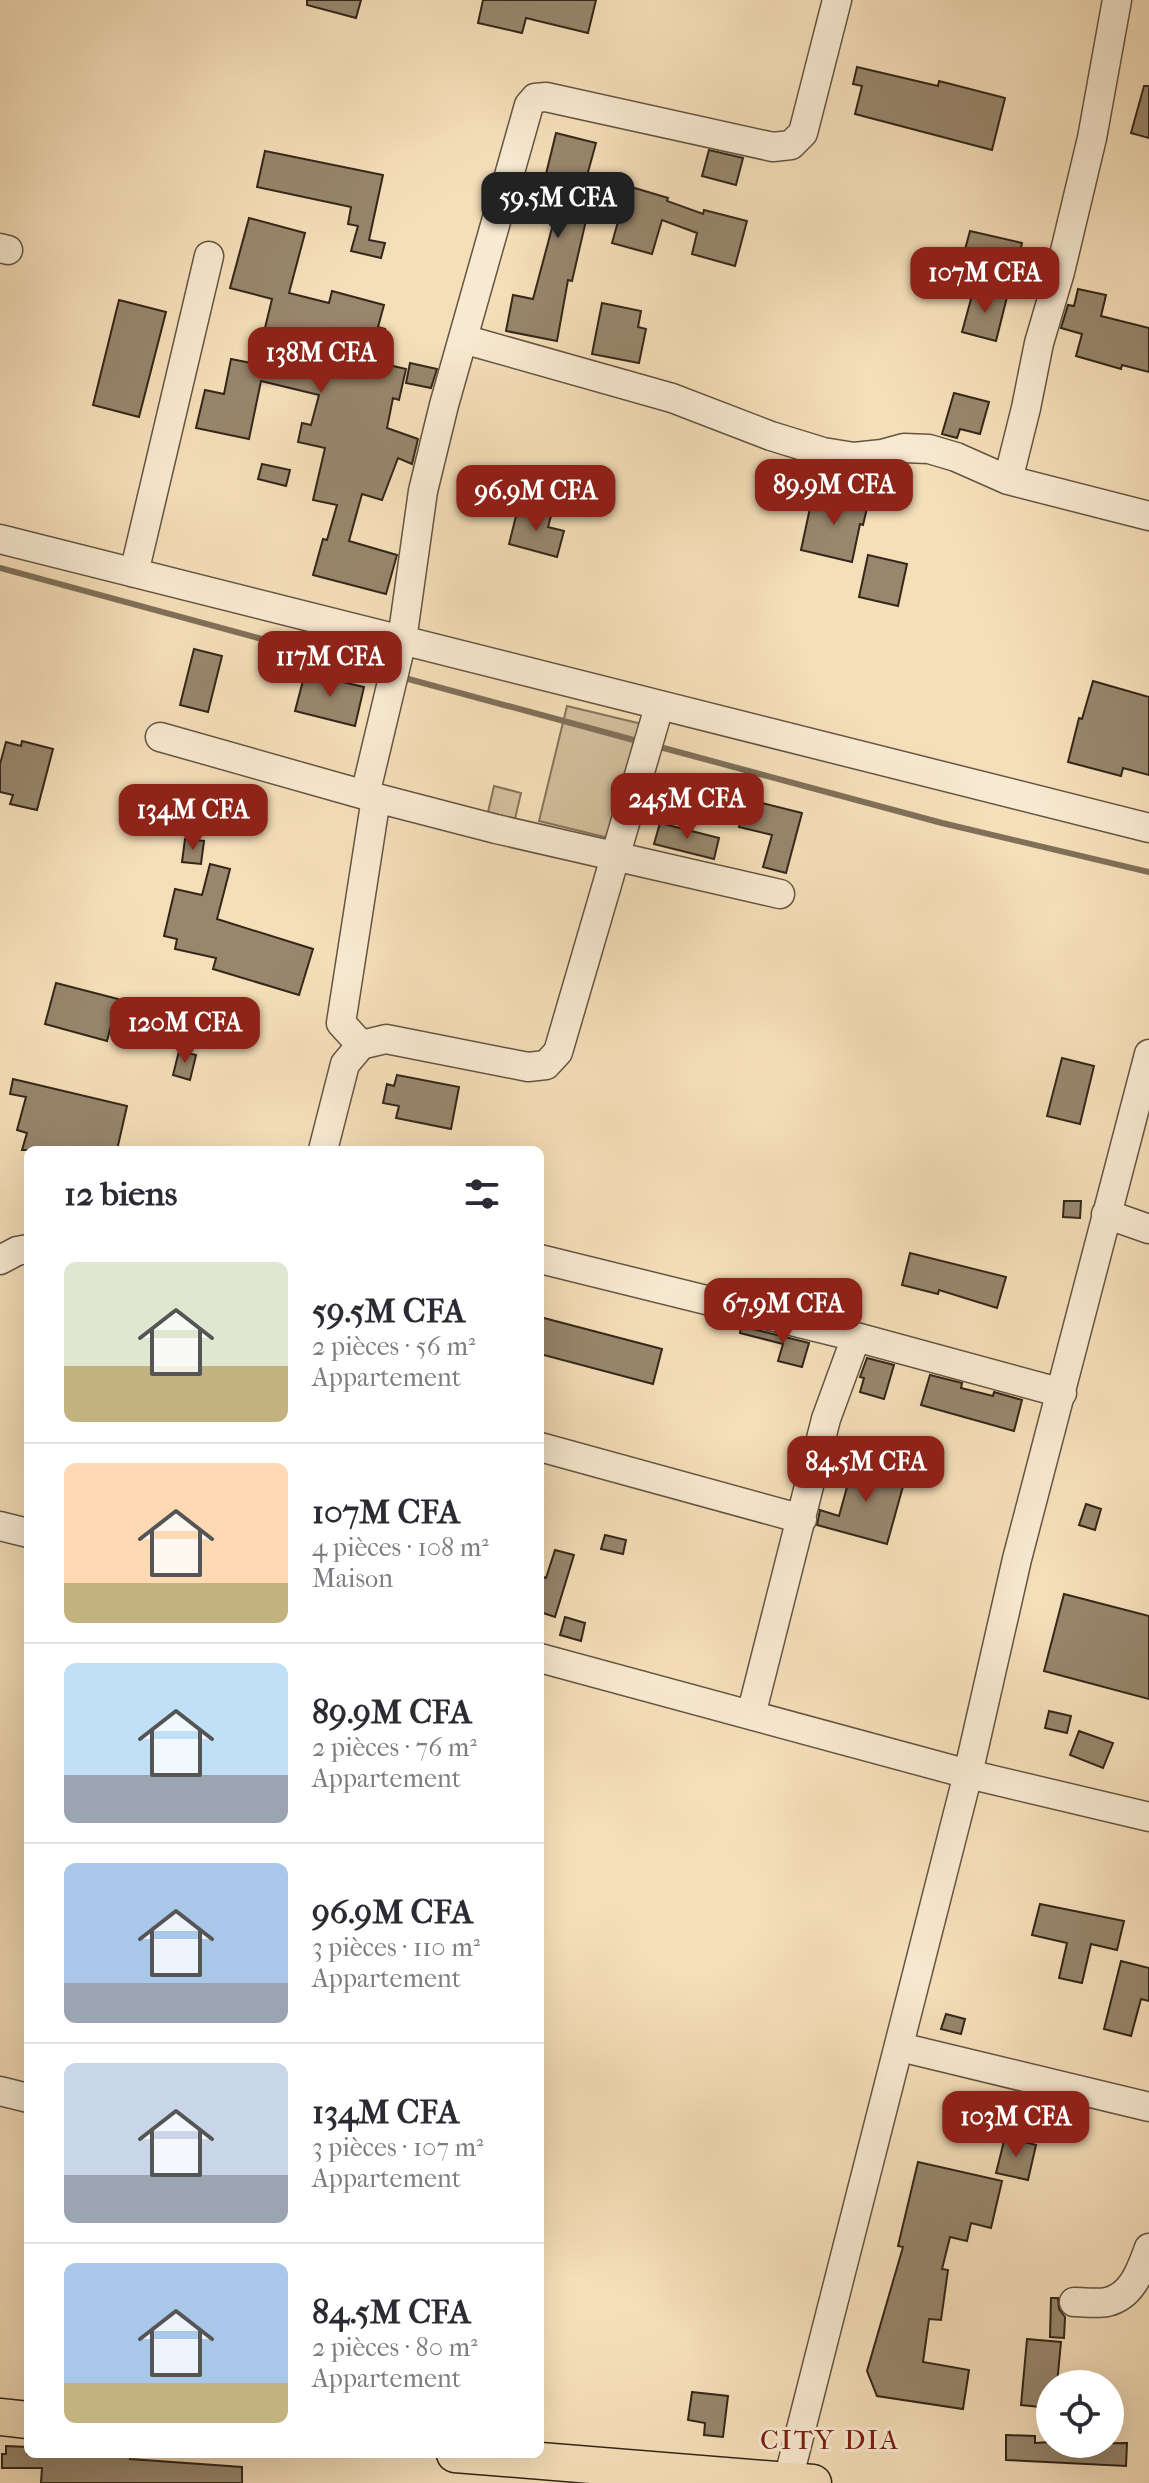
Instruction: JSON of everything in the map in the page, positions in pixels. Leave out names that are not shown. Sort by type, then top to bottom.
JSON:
[{"type":"main road","points":[[0,2417],[24,2420]]},
{"type":"main road","points":[[504,2458],[801,2482]]},
{"type":"street","points":[[361,1045],[341,1023],[370,797],[402,640],[423,491],[529,105],[535,98],[546,97],[773,147],[791,145],[803,133],[837,0]]},
{"type":"street","points":[[1008,480],[1039,343],[1060,272],[1092,138],[1117,0]]},
{"type":"street","points":[[134,573],[209,256]]},
{"type":"street","points":[[463,339],[672,398],[771,436],[823,452],[854,457],[904,448],[929,449],[956,457],[1008,480],[1149,516]]},
{"type":"street","points":[[0,539],[1149,828]]},
{"type":"street","points":[[324,1146],[345,1064],[361,1045],[386,1039],[528,1067],[546,1065],[558,1052],[659,707]]},
{"type":"street","points":[[160,737],[370,797],[780,894]]},
{"type":"street","points":[[801,2482],[900,2047],[968,1774],[1017,1559],[1149,1054]]},
{"type":"street","points":[[1106,1214],[1149,1229]]},
{"type":"street","points":[[0,1260],[24,1250]]},
{"type":"street","points":[[544,1260],[856,1337],[1062,1393]]},
{"type":"street","points":[[751,1715],[826,1419],[856,1337]]},
{"type":"street","points":[[544,1448],[802,1519]]},
{"type":"street","points":[[0,1526],[24,1532]]},
{"type":"street","points":[[544,1659],[968,1774],[1149,1817]]},
{"type":"street","points":[[900,2047],[1149,2107]]},
{"type":"street","points":[[0,2091],[24,2097]]},
{"type":"street","points":[[1074,2302],[1107,2302],[1126,2293],[1138,2277],[1149,2248]]},
{"type":"shaded area","points":[[567,706],[642,724],[613,839],[539,821]]},
{"type":"shaded area","points":[[494,786],[521,793],[515,819],[488,812]]},
{"type":"building","points":[[307,0],[361,0],[356,18],[307,5]]},
{"type":"building","points":[[483,0],[596,0],[588,33],[526,18],[522,33],[478,23]]},
{"type":"building","points":[[857,67],[938,86],[939,81],[1005,98],[992,150],[855,114],[862,86],[853,84]]},
{"type":"building","points":[[1144,86],[1149,86],[1149,138],[1131,133]]},
{"type":"building","points":[[556,133],[596,143],[585,183],[594,186],[572,281],[568,280],[557,341],[506,331],[513,295],[533,299],[556,213],[544,210],[553,175],[546,174]]},
{"type":"building","points":[[709,150],[743,158],[736,185],[702,176]]},
{"type":"building","points":[[265,151],[383,175],[369,240],[385,243],[381,258],[351,251],[358,226],[348,224],[351,207],[257,187]]},
{"type":"building","points":[[628,186],[668,198],[667,201],[703,214],[704,210],[747,221],[735,266],[692,254],[697,233],[662,220],[652,254],[612,243]]},
{"type":"building","points":[[249,218],[305,233],[289,293],[329,303],[332,291],[384,305],[378,327],[385,329],[376,362],[406,369],[399,400],[393,398],[387,428],[418,439],[412,464],[398,458],[382,500],[362,494],[349,541],[397,555],[386,594],[313,575],[337,505],[313,500],[325,448],[298,442],[302,423],[311,425],[319,395],[261,381],[249,439],[196,428],[205,390],[224,394],[231,359],[271,367],[279,335],[264,332],[272,299],[230,288]]},
{"type":"building","points":[[970,231],[1022,243],[1016,269],[963,257]]},
{"type":"building","points":[[974,288],[1007,297],[996,341],[962,332]]},
{"type":"building","points":[[1078,289],[1106,295],[1101,316],[1149,328],[1149,372],[1122,365],[1121,369],[1076,356],[1082,334],[1061,328],[1068,305],[1074,306]]},
{"type":"building","points":[[119,300],[166,312],[139,417],[93,405]]},
{"type":"building","points":[[602,303],[641,311],[638,327],[646,329],[639,363],[592,354]]},
{"type":"building","points":[[410,363],[437,369],[431,388],[406,383]]},
{"type":"building","points":[[954,393],[989,402],[980,434],[960,429],[957,438],[942,434]]},
{"type":"building","points":[[262,464],[290,470],[286,486],[258,479]]},
{"type":"building","points":[[813,494],[868,504],[852,562],[801,550]]},
{"type":"building","points":[[518,508],[551,516],[548,527],[564,531],[557,557],[509,544]]},
{"type":"building","points":[[868,555],[907,564],[898,606],[859,597]]},
{"type":"building","points":[[194,649],[222,656],[208,712],[180,705]]},
{"type":"building","points":[[305,673],[364,687],[355,726],[295,711]]},
{"type":"building","points":[[1093,681],[1149,697],[1149,775],[1123,768],[1121,776],[1068,762],[1079,718],[1082,719]]},
{"type":"building","points":[[22,741],[53,749],[37,810],[10,804],[13,795],[0,792],[0,764],[6,742],[21,746]]},
{"type":"building","points":[[746,799],[802,813],[786,873],[763,867],[772,835],[739,827]]},
{"type":"building","points":[[660,823],[719,838],[714,859],[654,844]]},
{"type":"building","points":[[185,839],[204,841],[201,864],[182,862]]},
{"type":"building","points":[[210,864],[230,869],[217,919],[313,949],[299,995],[213,969],[216,958],[175,949],[177,939],[164,936],[175,889],[202,895]]},
{"type":"building","points":[[56,983],[118,999],[107,1041],[45,1024]]},
{"type":"building","points":[[179,1051],[196,1055],[190,1080],[173,1075]]},
{"type":"building","points":[[1062,1058],[1094,1066],[1080,1124],[1047,1116]]},
{"type":"building","points":[[397,1075],[459,1087],[451,1129],[396,1118],[399,1106],[383,1103],[387,1084],[394,1086]]},
{"type":"building","points":[[13,1079],[127,1106],[118,1146],[24,1146],[22,1150],[27,1133],[17,1130],[26,1097],[10,1094]]},
{"type":"building","points":[[1064,1201],[1081,1201],[1080,1218],[1063,1217]]},
{"type":"building","points":[[910,1253],[1006,1277],[997,1308],[939,1290],[938,1294],[902,1285]]},
{"type":"building","points":[[544,1318],[662,1349],[653,1384],[544,1355]]},
{"type":"building","points":[[741,1326],[809,1343],[802,1367],[778,1361],[783,1344],[740,1333]]},
{"type":"building","points":[[867,1358],[894,1365],[884,1399],[860,1392],[864,1378],[860,1377]]},
{"type":"building","points":[[930,1375],[962,1383],[961,1388],[993,1396],[994,1392],[1022,1400],[1014,1431],[921,1405]]},
{"type":"building","points":[[844,1463],[905,1479],[887,1544],[817,1525],[820,1510],[839,1516],[847,1487],[839,1481]]},
{"type":"building","points":[[1086,1504],[1101,1509],[1095,1530],[1079,1525]]},
{"type":"building","points":[[605,1535],[626,1540],[623,1554],[601,1549]]},
{"type":"building","points":[[555,1550],[574,1555],[555,1617],[544,1613],[546,1578]]},
{"type":"building","points":[[1064,1594],[1149,1616],[1149,1699],[1044,1671]]},
{"type":"building","points":[[565,1617],[585,1623],[581,1641],[560,1635]]},
{"type":"building","points":[[1049,1711],[1071,1716],[1067,1733],[1045,1728]]},
{"type":"building","points":[[1079,1731],[1113,1743],[1103,1768],[1070,1755]]},
{"type":"building","points":[[1040,1904],[1124,1921],[1117,1950],[1091,1944],[1082,1983],[1059,1978],[1067,1943],[1032,1935]]},
{"type":"building","points":[[1121,1961],[1149,1968],[1149,2001],[1141,1999],[1131,2036],[1104,2029]]},
{"type":"building","points":[[946,2014],[965,2019],[961,2034],[941,2029]]},
{"type":"building","points":[[1005,2137],[1036,2145],[1028,2180],[996,2173]]},
{"type":"building","points":[[918,2162],[1002,2181],[991,2228],[971,2223],[967,2241],[950,2237],[942,2269],[948,2270],[941,2320],[929,2319],[923,2362],[969,2370],[963,2409],[877,2396],[867,2371],[903,2247],[898,2246]]},
{"type":"building","points":[[1051,2298],[1058,2298],[1059,2309],[1065,2317],[1064,2338],[1050,2337]]},
{"type":"building","points":[[1027,2339],[1061,2342],[1058,2370],[1036,2370],[1036,2407],[1021,2405]]},
{"type":"building","points":[[692,2392],[728,2396],[723,2437],[704,2435],[705,2423],[688,2420]]},
{"type":"building","points":[[1006,2435],[1035,2436],[1036,2458],[1124,2458],[1124,2443],[1127,2443],[1126,2466],[1006,2460]]},
{"type":"building","points":[[6,2446],[24,2447],[24,2458],[130,2458],[242,2467],[242,2483],[41,2483],[42,2468],[2,2468],[2,2454],[6,2454]]},
{"type":"waterway","points":[[0,568],[387,673]]},
{"type":"waterway","points":[[401,677],[641,742]]},
{"type":"waterway","points":[[656,746],[942,823],[1149,872]]},
{"type":"district","name":"CITY DIA","points":[[830,2439]]}]
